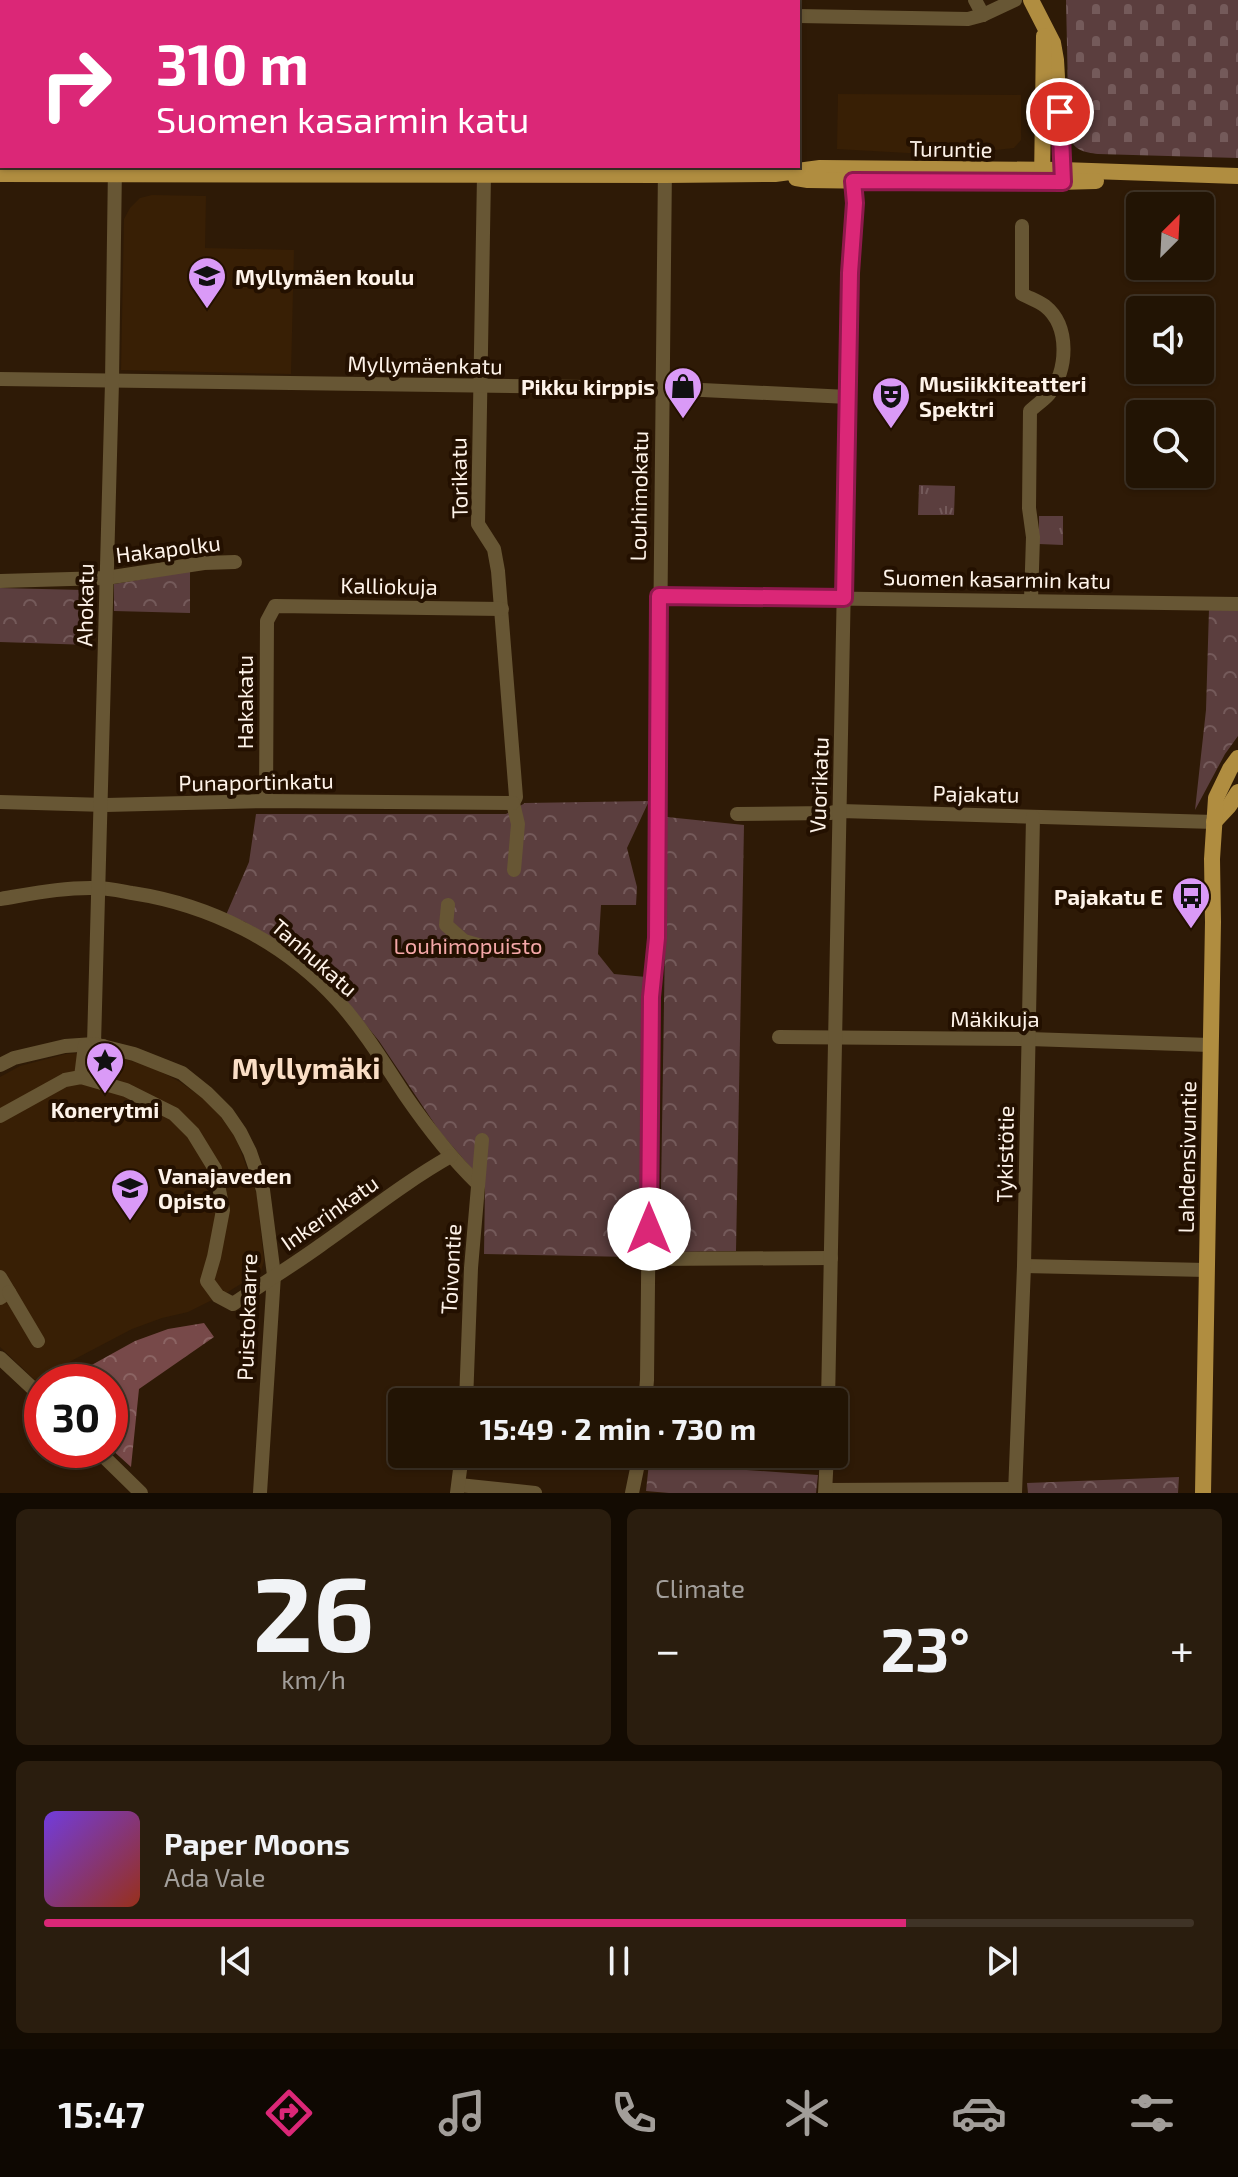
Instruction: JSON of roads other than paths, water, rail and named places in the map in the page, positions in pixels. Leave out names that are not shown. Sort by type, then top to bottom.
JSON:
[{"type":"main road","points":[[1031,0],[1053,43],[1056,60],[1062,176]]},
{"type":"main road","points":[[1042,176],[1043,22]]},
{"type":"main road","name":"Turuntie","points":[[0,174],[116,170],[484,175],[665,171],[775,174],[820,168],[852,175],[1152,179],[1174,175],[1238,176]]},
{"type":"main road","name":"Lahdensivuntie","points":[[1203,1493],[1214,822],[1219,790],[1238,758]]},
{"type":"main road","points":[[1214,822],[1238,792]]},
{"type":"street","points":[[975,0],[983,15]]},
{"type":"street","points":[[800,16],[968,19],[1015,0]]},
{"type":"street","name":"Ahokatu","points":[[94,1045],[116,170]]},
{"type":"street","name":"Louhimokatu","points":[[645,1388],[651,997],[657,938],[665,171]]},
{"type":"street","name":"Torikatu","points":[[484,175],[478,524],[494,549],[502,609],[516,797],[513,803],[518,824],[514,870]]},
{"type":"street","name":"Vuorikatu","points":[[828,1388],[850,273],[855,203],[852,175]]},
{"type":"street","points":[[1022,226],[1022,294],[1044,305],[1061,330],[1064,342],[1061,371],[1050,393],[1030,411],[1031,600]]},
{"type":"street","name":"Myllymäenkatu","points":[[0,379],[661,388],[848,397]]},
{"type":"street","name":"Hakapolku","points":[[0,581],[106,578],[204,563],[235,562]]},
{"type":"street","name":"Suomen kasarmin katu","points":[[659,596],[1238,604]]},
{"type":"street","name":"Kalliokuja","points":[[275,606],[502,609]]},
{"type":"street","name":"Hakakatu","points":[[266,801],[266,633],[267,621],[275,606]]},
{"type":"street","name":"Punaportinkatu","points":[[0,802],[101,805],[266,801],[513,803]]},
{"type":"street","name":"Pajakatu","points":[[737,814],[841,811],[1214,822]]},
{"type":"street","name":"Tykistötie","points":[[1015,1491],[1024,1266],[1033,817]]},
{"type":"street","name":"Tanhukatu","points":[[0,899],[97,888],[157,897],[234,922],[263,939],[338,1001],[451,1156],[478,1184]]},
{"type":"street","points":[[448,905],[446,925],[464,941],[503,952]]},
{"type":"street","name":"Mäkikuja","points":[[779,1037],[1029,1039],[1210,1045]]},
{"type":"street","points":[[81,1077],[94,1045]]},
{"type":"street","points":[[0,1116],[65,1080],[81,1077],[99,1081],[94,1045]]},
{"type":"street","name":"Puistokaarre","points":[[0,1065],[14,1058],[65,1046],[94,1045],[134,1054],[182,1073],[227,1113],[240,1132],[263,1190],[274,1275],[260,1493]]},
{"type":"street","name":"Inkerinkatu","points":[[99,1081],[151,1101],[174,1114],[193,1133],[215,1169],[223,1210],[207,1281],[218,1296],[233,1304],[451,1156]]},
{"type":"street","name":"Toivontie","points":[[467,1388],[471,1268],[482,1140]]},
{"type":"street","points":[[649,1259],[831,1258]]},
{"type":"street","points":[[1024,1266],[1206,1270]]},
{"type":"street","points":[[0,1277],[5,1295],[38,1341]]},
{"type":"street","points":[[3,1365],[24,1382]]},
{"type":"street","points":[[115,1468],[141,1493]]},
{"type":"street","points":[[460,1468],[458,1489],[535,1493]]},
{"type":"street","points":[[632,1493],[637,1468]]},
{"type":"street","points":[[827,1468],[826,1492],[1015,1491]]},
{"type":"place","name":"Myllymäen koulu","points":[[207,310]]},
{"type":"place","name":"Pikku kirppis","points":[[683,420]]},
{"type":"place","name":"Musiikkiteatteri Spektri","points":[[891,430]]},
{"type":"place","name":"Pajakatu E","points":[[1191,930]]},
{"type":"place","name":"Konerytmi","points":[[105,1095]]},
{"type":"place","name":"Vanajaveden Opisto","points":[[130,1222]]},
{"type":"district","name":"Myllymäki","points":[[306,1067]]},
{"type":"park label","name":"Louhimopuisto","points":[[468,945]]}]
